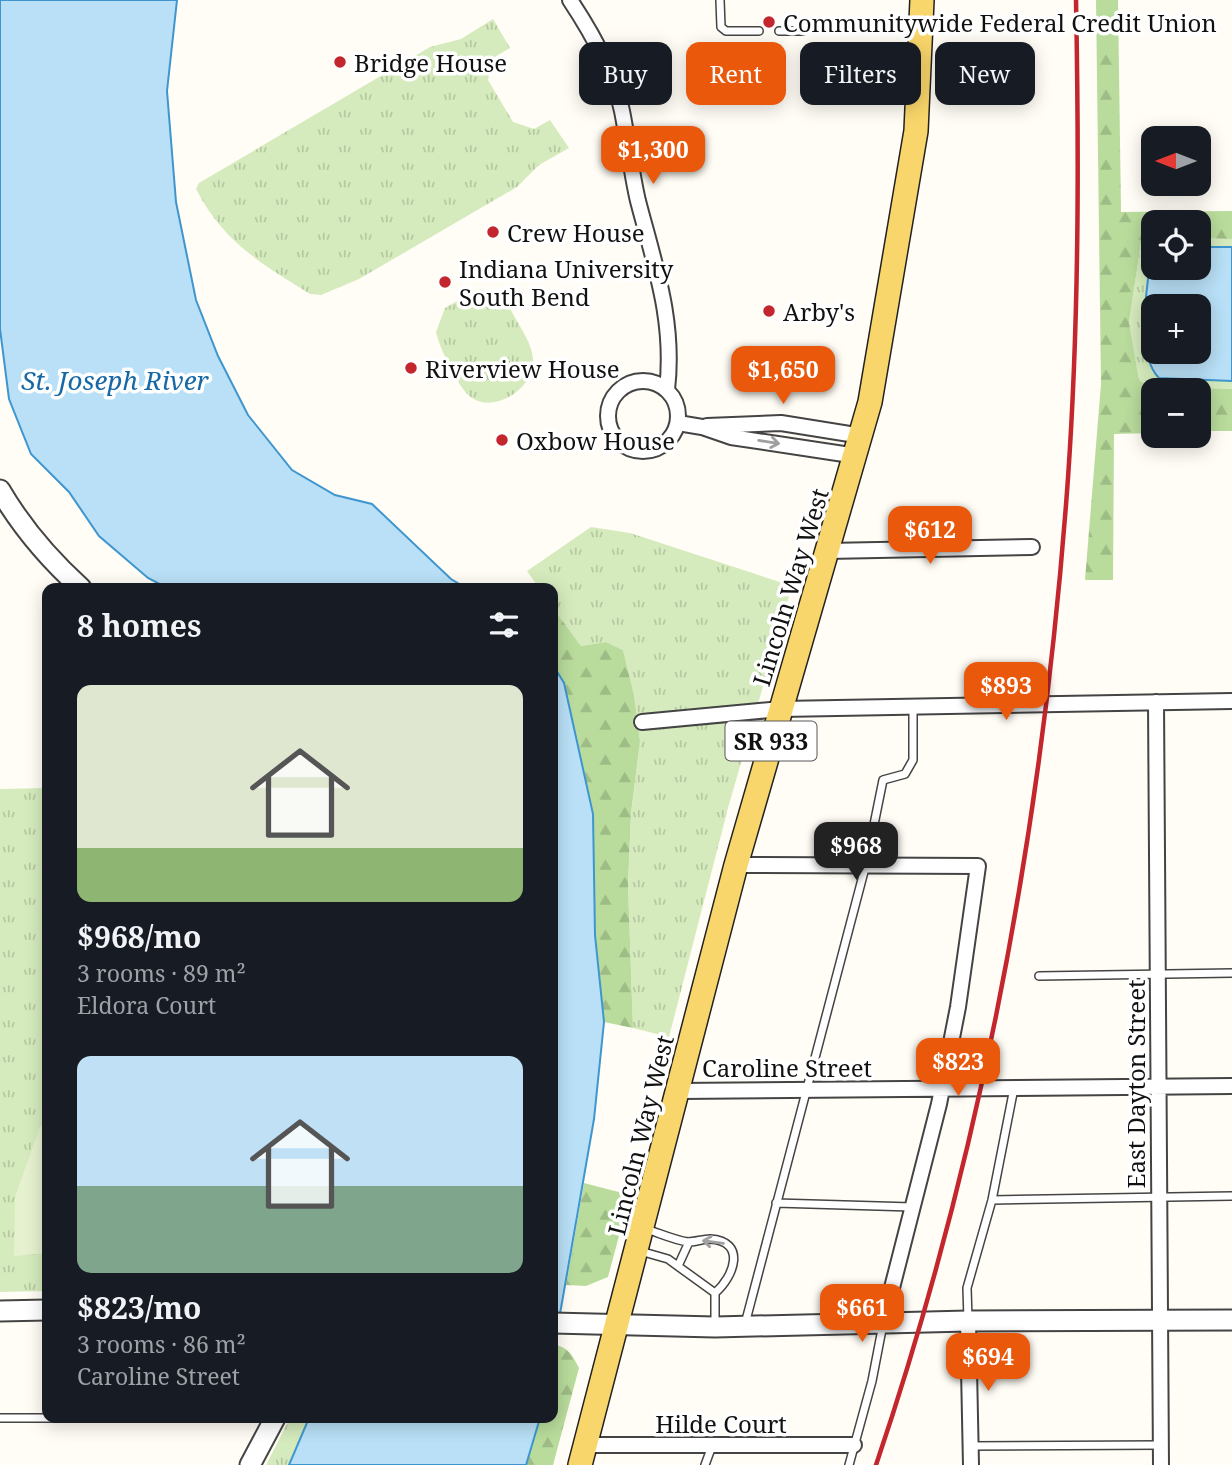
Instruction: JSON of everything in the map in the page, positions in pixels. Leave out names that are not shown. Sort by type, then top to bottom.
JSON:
[{"type":"main road","name":"Lincoln Way West","points":[[584,1455],[736,865],[859,446],[910,184],[920,91],[922,0]]},
{"type":"street","points":[[570,0],[611,75],[622,111],[638,200],[665,300],[671,357],[667,390]]},
{"type":"street","points":[[647,381],[667,390],[675,400],[678,423],[666,443],[654,450],[642,452],[622,444],[608,422],[608,409],[622,388],[634,382],[647,381]]},
{"type":"street","points":[[678,423],[702,426],[782,424],[859,446]]},
{"type":"street","points":[[702,426],[731,437],[859,446]]},
{"type":"street","points":[[0,490],[30,532],[76,583]]},
{"type":"street","points":[[827,551],[1031,547]]},
{"type":"street","points":[[642,722],[780,709],[1232,701]]},
{"type":"street","name":"East Dayton Street","points":[[1156,702],[1159,1087],[1157,1198],[1161,1465]]},
{"type":"street","points":[[736,865],[978,866],[958,1007],[942,1088],[883,1323]]},
{"type":"street","name":"Caroline Street","points":[[679,1091],[1232,1086]]},
{"type":"street","points":[[0,1311],[42,1310]]},
{"type":"street","points":[[559,1324],[744,1327],[968,1321],[1232,1320]]},
{"type":"street","points":[[968,1321],[971,1465]]},
{"type":"street","points":[[250,1465],[269,1423]]},
{"type":"street","name":"Hilde Court","points":[[584,1455],[712,1445],[854,1445]]},
{"type":"lane","points":[[720,0],[721,27],[726,30],[759,30]]},
{"type":"lane","points":[[779,30],[803,31]]},
{"type":"lane","points":[[744,1327],[866,864],[883,780],[905,774],[913,760],[913,706]]},
{"type":"lane","points":[[1039,976],[1232,973]]},
{"type":"lane","points":[[968,1321],[967,1288],[992,1200],[1014,1088]]},
{"type":"lane","points":[[992,1200],[1232,1196]]},
{"type":"lane","points":[[776,1203],[913,1207]]},
{"type":"lane","points":[[643,1228],[689,1242],[709,1239],[723,1242],[733,1251],[736,1265],[727,1283],[715,1293]]},
{"type":"lane","points":[[678,1266],[689,1242]]},
{"type":"lane","points":[[637,1251],[668,1259],[715,1293]]},
{"type":"lane","points":[[715,1293],[715,1327]]},
{"type":"lane","points":[[849,1465],[883,1323]]},
{"type":"lane","points":[[0,1418],[42,1418]]},
{"type":"lane","points":[[705,1465],[712,1445]]},
{"type":"lane","points":[[971,1446],[1161,1445]]},
{"type":"green space","points":[[1096,0],[1118,0],[1121,212],[1141,212],[1141,243],[1129,322],[1141,381],[1141,433],[1114,434],[1113,580],[1085,580],[1101,384]]},
{"type":"green space","points":[[493,19],[510,48],[493,58],[488,80],[513,122],[534,129],[550,120],[569,148],[539,165],[517,187],[359,279],[321,295],[310,294],[245,250],[231,238],[207,208],[196,189],[199,183],[430,47],[461,39]]},
{"type":"green space","points":[[1211,211],[1232,211],[1232,239],[1211,238]]},
{"type":"green space","points":[[1211,238],[1232,239],[1232,389],[1211,388],[1211,378],[1139,380],[1129,322],[1141,243],[1141,280],[1211,280]]},
{"type":"green space","points":[[476,290],[494,292],[507,303],[532,353],[532,369],[528,379],[513,395],[503,400],[482,402],[467,393],[450,368],[436,332],[445,308]]},
{"type":"green space","points":[[1211,388],[1232,389],[1232,431],[1211,431]]},
{"type":"green space","points":[[591,527],[630,533],[792,586],[728,808],[669,1037],[633,1028],[628,885],[631,815],[640,741],[634,695],[623,650],[606,642],[581,646],[558,615],[558,583],[535,583],[527,571]]},
{"type":"green space","points":[[558,615],[581,646],[606,642],[623,650],[634,695],[640,741],[631,814],[628,885],[633,1028],[604,1022],[595,935],[593,814],[564,683],[558,673]]},
{"type":"green space","points":[[42,788],[42,1291],[0,1292],[0,789]]},
{"type":"green space","points":[[42,1125],[42,1253],[14,1256],[15,1197]]},
{"type":"green space","points":[[584,1183],[630,1195],[608,1277],[586,1286],[566,1285]]},
{"type":"green space","points":[[558,1346],[570,1353],[579,1368],[553,1465],[526,1465],[539,1423],[558,1423]]},
{"type":"green space","points":[[287,1423],[307,1423],[289,1465],[266,1465]]},
{"type":"water","name":"St. Joseph River","points":[[0,0],[177,0],[167,91],[176,202],[196,300],[218,356],[248,415],[292,470],[335,495],[372,504],[458,583],[158,583],[148,578],[99,536],[69,492],[31,454],[9,399],[0,329]]},
{"type":"water","points":[[1211,247],[1232,247],[1232,381],[1211,380],[1211,378],[1159,378],[1151,364],[1211,364],[1211,294],[1146,294],[1148,280],[1211,280]]},
{"type":"water","points":[[558,673],[564,683],[593,814],[595,935],[604,1022],[594,1119],[558,1325]]},
{"type":"water","points":[[307,1423],[539,1423],[526,1465],[289,1465]]},
{"type":"railway","points":[[876,1465],[914,1345],[978,1101],[1004,978],[1043,729],[1057,604],[1072,418],[1077,239],[1076,0]]},
{"type":"place","name":"Communitywide Federal Credit Union","points":[[769,22]]},
{"type":"place","name":"Bridge House","points":[[340,62]]},
{"type":"place","name":"Crew House","points":[[493,232]]},
{"type":"place","name":"Indiana University South Bend","points":[[445,282]]},
{"type":"place","name":"Arby's","points":[[769,311]]},
{"type":"place","name":"Riverview House","points":[[411,368]]},
{"type":"place","name":"Oxbow House","points":[[502,440]]}]
